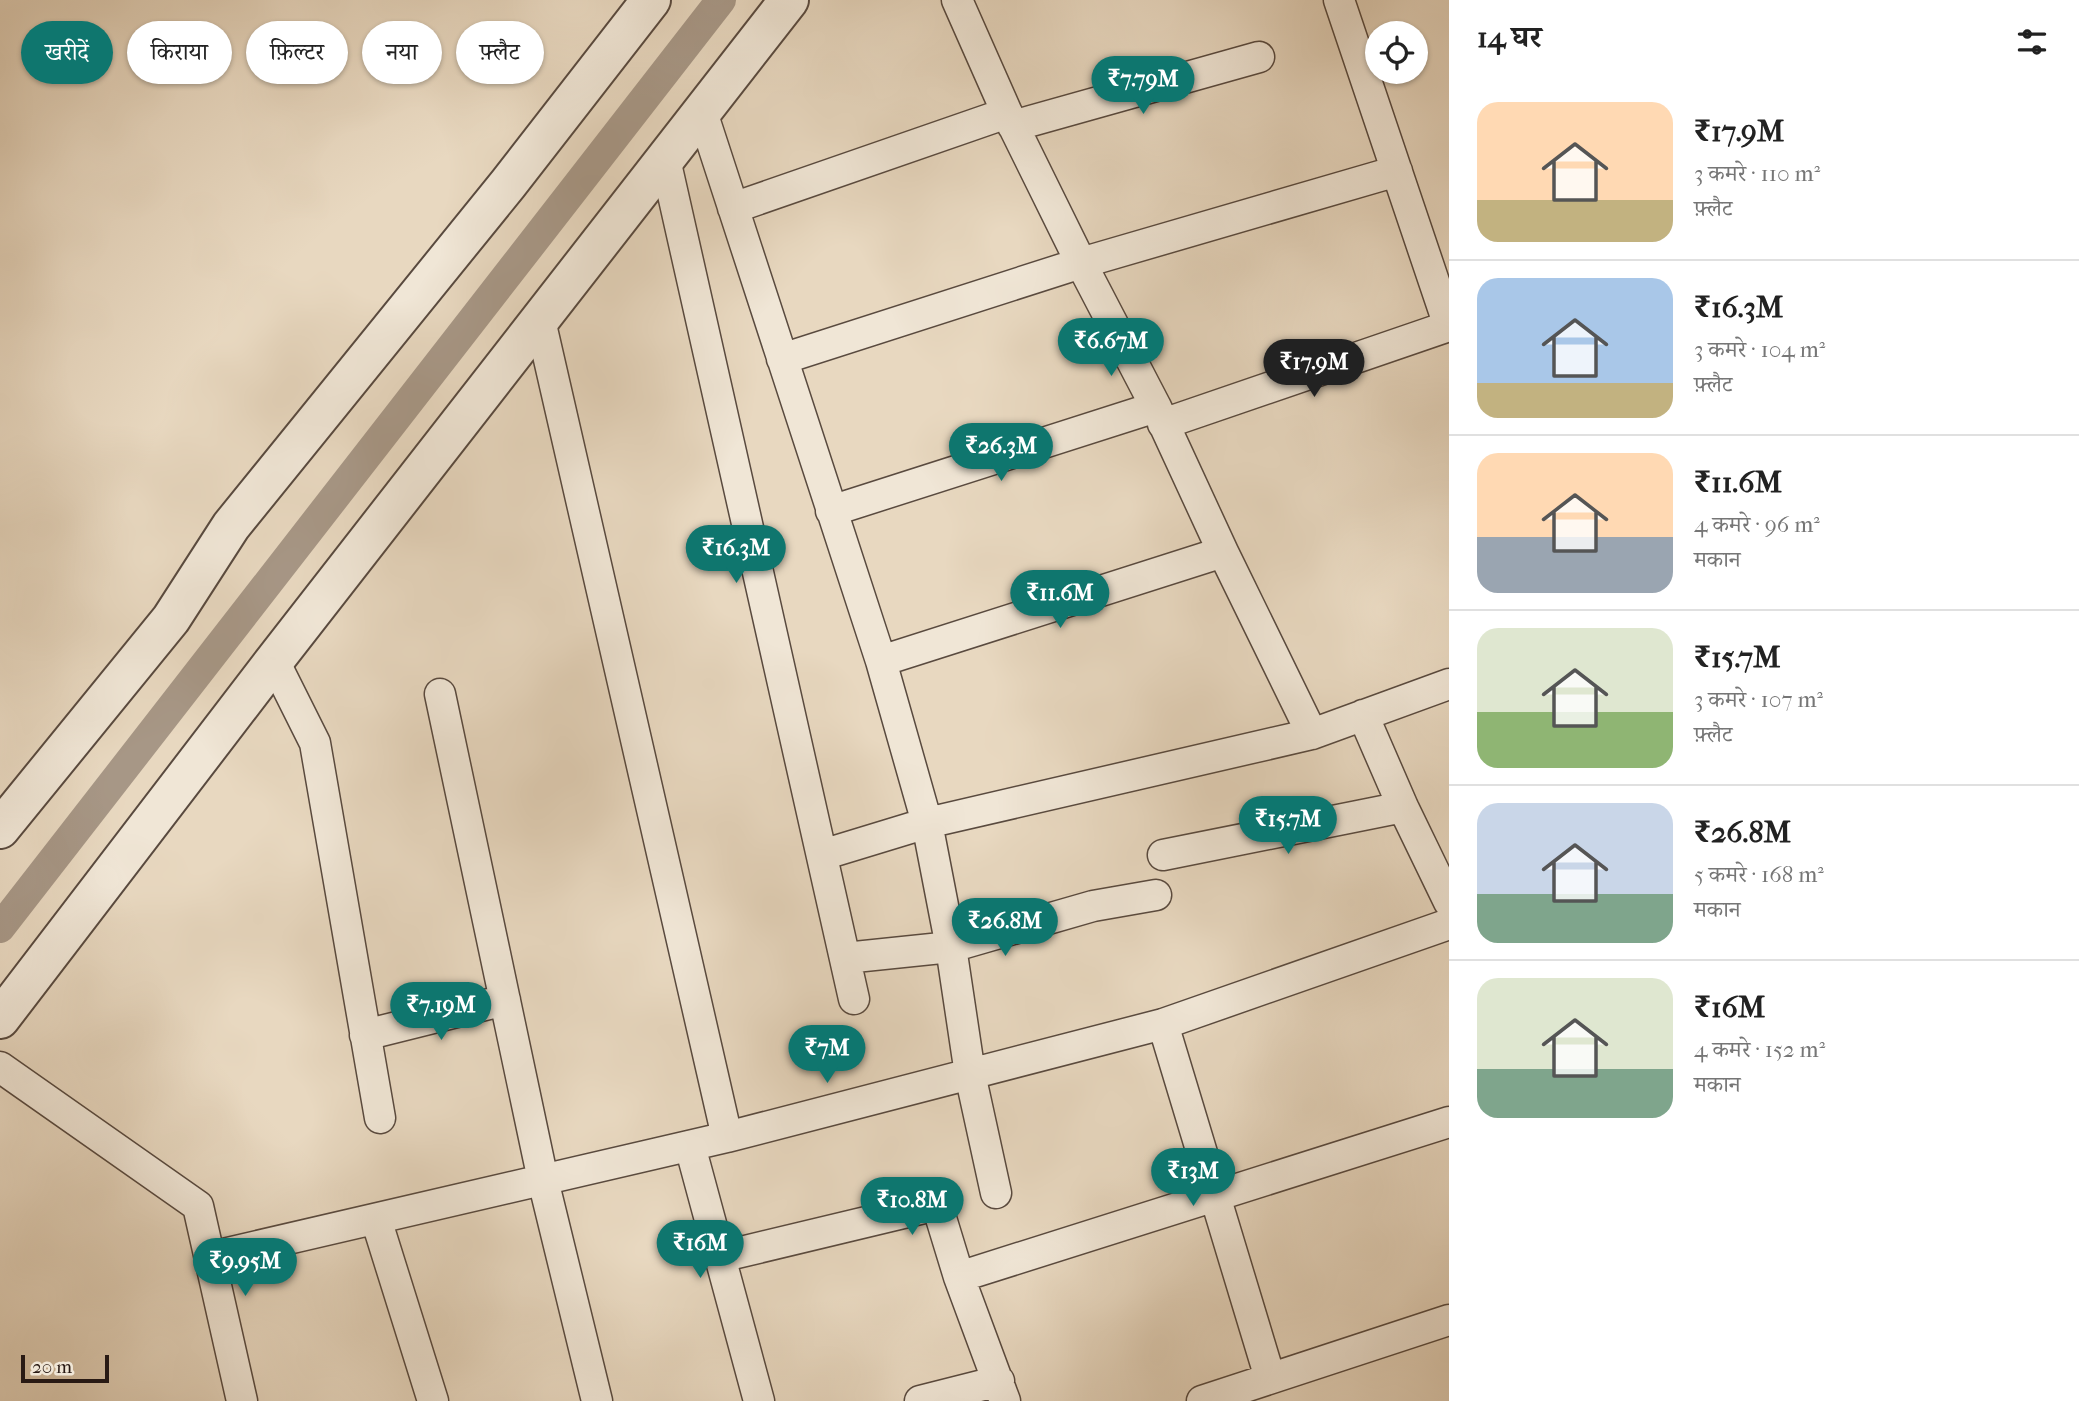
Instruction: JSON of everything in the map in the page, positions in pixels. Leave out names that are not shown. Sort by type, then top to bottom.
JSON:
[{"type":"street","points":[[0,829],[171,619],[231,526],[508,184],[651,0]]},
{"type":"street","points":[[0,1019],[274,661],[789,0]]},
{"type":"street","points":[[957,0],[1010,119],[1159,416],[1312,734]]},
{"type":"street","points":[[831,511],[1159,416],[1449,326],[1339,0]]},
{"type":"street","points":[[733,208],[1010,119],[1259,57]]},
{"type":"street","points":[[702,112],[881,660],[927,823],[951,947],[970,1074],[996,1193]]},
{"type":"street","points":[[665,159],[854,999]]},
{"type":"street","points":[[782,359],[1081,263],[1396,171]]},
{"type":"street","points":[[540,320],[727,1137]]},
{"type":"street","points":[[881,660],[1223,552]]},
{"type":"street","points":[[274,661],[315,743],[380,1118]]},
{"type":"street","points":[[822,855],[927,823],[1312,734],[1449,684]]},
{"type":"street","points":[[440,694],[543,1180],[597,1401]]},
{"type":"street","points":[[1363,715],[1403,807],[1443,873],[1449,901]]},
{"type":"street","points":[[1163,855],[1403,807]]},
{"type":"street","points":[[845,958],[951,947],[1093,906],[1156,895]]},
{"type":"street","points":[[209,1257],[727,1137],[1163,1024],[1449,924]]},
{"type":"street","points":[[365,1035],[505,1000]]},
{"type":"street","points":[[1163,1024],[1270,1378]]},
{"type":"street","points":[[0,1067],[198,1206],[242,1401]]},
{"type":"street","points":[[959,1277],[1449,1122]]},
{"type":"street","points":[[690,1146],[759,1401]]},
{"type":"street","points":[[720,1257],[937,1205],[959,1277],[1002,1391],[920,1401]]},
{"type":"street","points":[[376,1219],[433,1401]]},
{"type":"street","points":[[1202,1401],[1449,1320]]},
{"type":"waterway","points":[[0,928],[721,0]]}]
